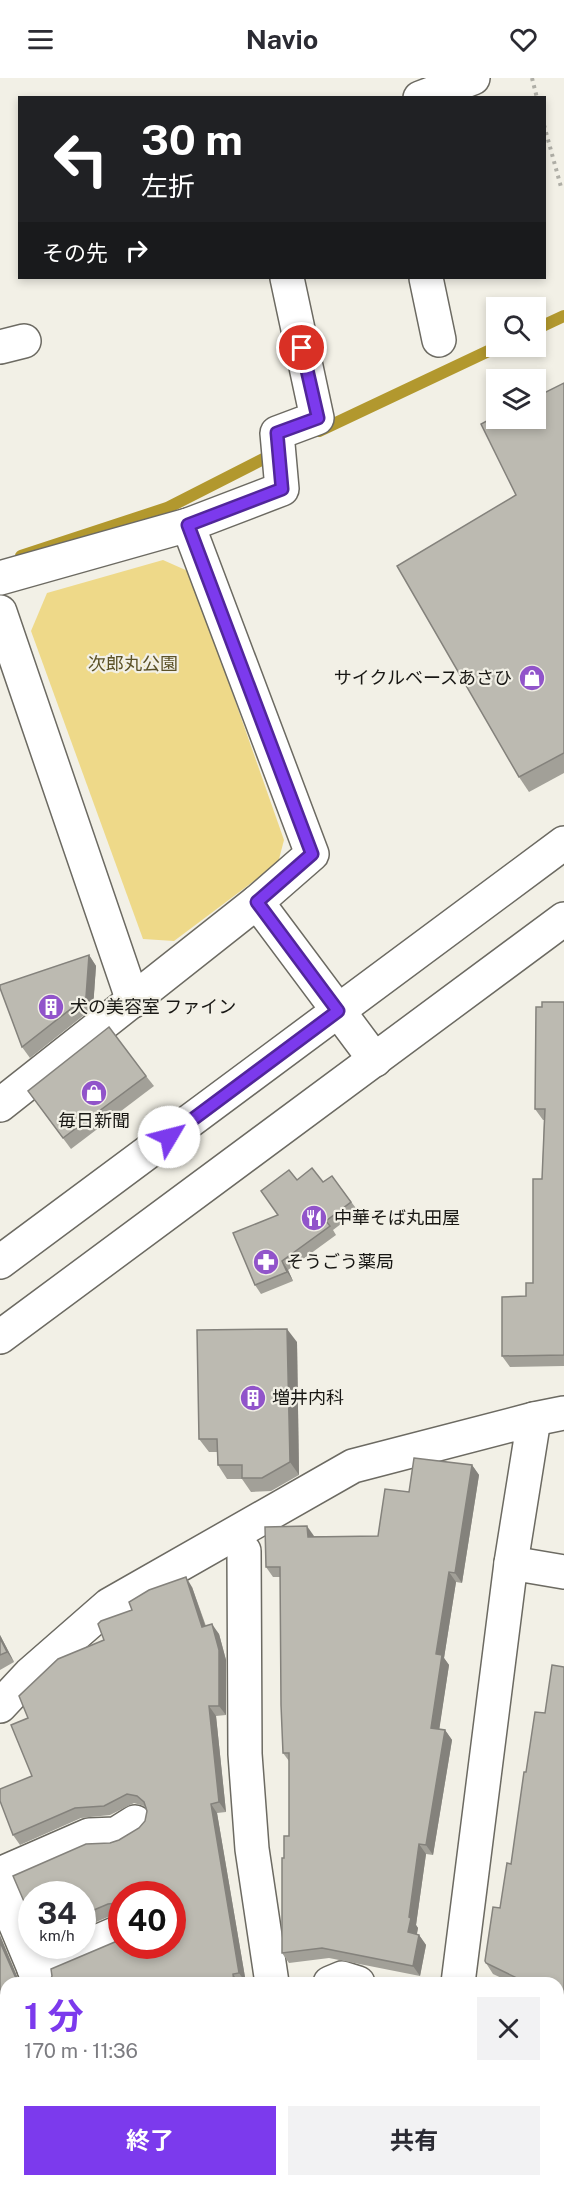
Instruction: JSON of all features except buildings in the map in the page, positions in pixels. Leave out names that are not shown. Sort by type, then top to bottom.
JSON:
[{"type":"street","points":[[425,96],[473,78]]},
{"type":"street","points":[[0,578],[188,525],[282,489],[277,433],[318,418],[287,279]]},
{"type":"street","points":[[426,279],[439,340]]},
{"type":"street","points":[[0,1105],[257,902],[312,854],[188,525]]},
{"type":"street","points":[[0,612],[133,1001]]},
{"type":"street","points":[[0,1262],[564,843]]},
{"type":"street","points":[[257,902],[375,1060]]},
{"type":"street","points":[[0,1337],[564,919]]},
{"type":"street","points":[[0,1706],[30,1674],[109,1605],[353,1466],[549,1416],[511,1563],[459,1977]]},
{"type":"street","points":[[244,1551],[245,1754],[252,1849],[271,1977]]},
{"type":"street","points":[[511,1563],[564,1572]]},
{"type":"street","points":[[0,1874],[89,1835],[116,1834],[135,1821]]},
{"type":"street","points":[[0,1887],[37,1976],[108,1938]]},
{"type":"path","points":[[532,78],[536,96]]},
{"type":"path","points":[[546,132],[561,187]]},
{"type":"green space","name":"次郎丸公園","points":[[163,560],[190,572],[284,840],[278,863],[174,941],[143,939],[31,631],[47,593]]},
{"type":"waterway","points":[[546,324],[564,316]]},
{"type":"waterway","points":[[319,431],[486,352]]},
{"type":"waterway","points":[[21,556],[167,508],[277,452]]},
{"type":"place","name":"サイクルベースあさひ","points":[[532,678]]},
{"type":"place","name":"犬の美容室 ファイン","points":[[51,1007]]},
{"type":"place","name":"毎日新聞","points":[[94,1093]]},
{"type":"place","name":"中華そば丸田屋","points":[[314,1218]]},
{"type":"place","name":"そうごう薬局","points":[[266,1262]]},
{"type":"place","name":"増井内科","points":[[253,1398]]},
{"type":"route","points":[[169,1137],[338,1011],[257,902],[312,854],[188,525],[282,489],[277,433],[318,418],[302,348]]}]
